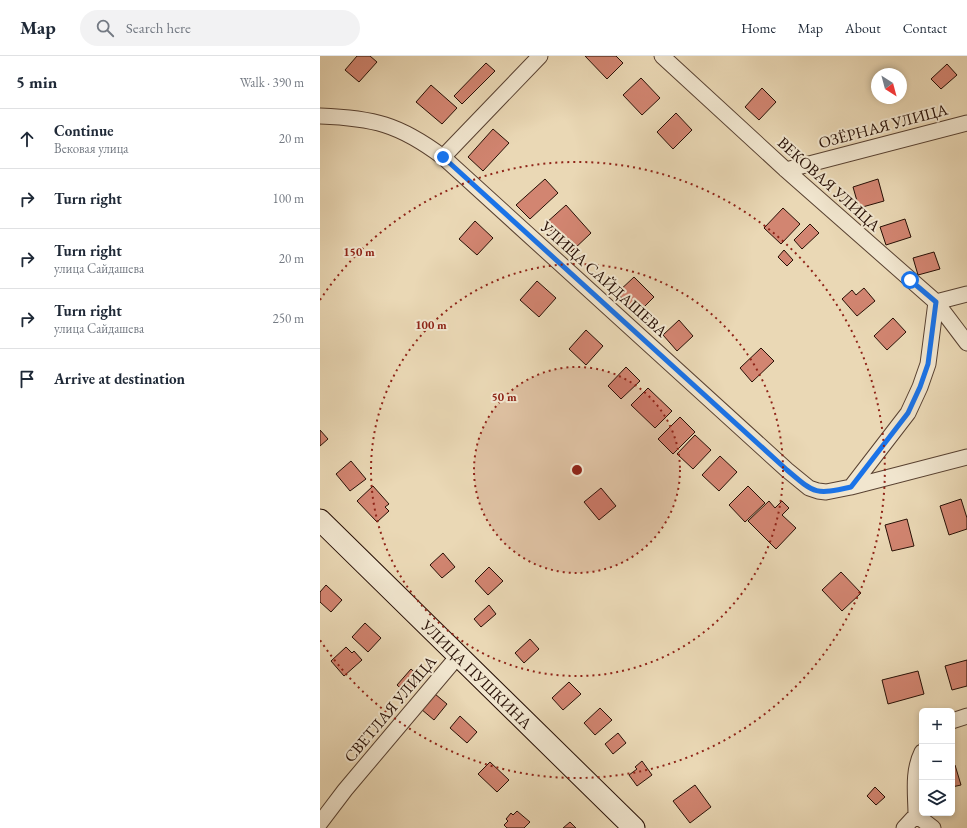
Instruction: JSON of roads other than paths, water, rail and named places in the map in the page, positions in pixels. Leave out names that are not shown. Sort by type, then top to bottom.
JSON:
[{"type":"main road","name":"УЛИЦА ПУШКИНА","points":[[320,520],[634,828]]},
{"type":"street","points":[[443,157],[540,56]]},
{"type":"street","name":"ВЕКОВАЯ УЛИЦА","points":[[662,56],[786,170],[936,302],[967,343]]},
{"type":"street","name":"УЛИЦА САЙДАШЕВА","points":[[320,116],[351,117],[389,125],[416,138],[443,157],[787,470],[809,488],[826,492],[967,457]]},
{"type":"street","name":"ОЗЁРНАЯ УЛИЦА","points":[[786,170],[967,123]]},
{"type":"street","points":[[851,487],[908,413],[920,387],[928,364],[936,302],[967,294]]},
{"type":"street","name":"СВЕТЛАЯ УЛИЦА","points":[[320,823],[345,790],[458,656]]},
{"type":"street","points":[[955,720],[967,716]]},
{"type":"street","points":[[904,828],[916,816],[916,772],[919,758]]},
{"type":"street","points":[[916,816],[933,828]]}]
